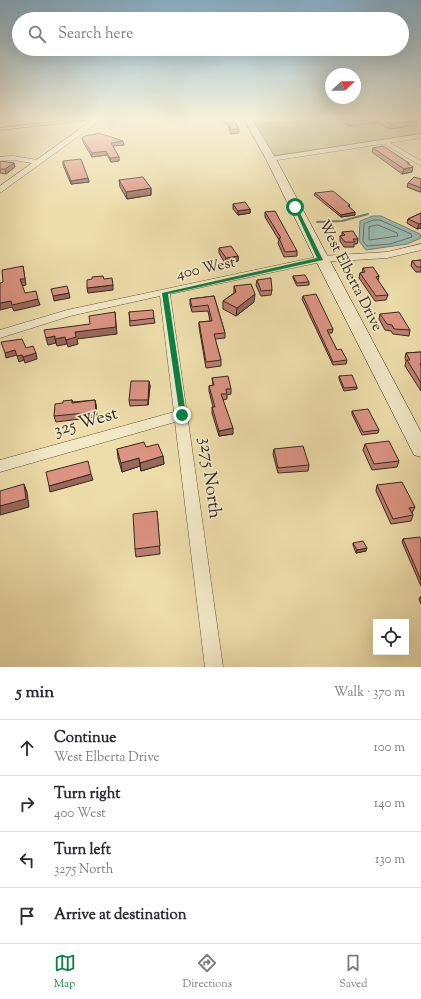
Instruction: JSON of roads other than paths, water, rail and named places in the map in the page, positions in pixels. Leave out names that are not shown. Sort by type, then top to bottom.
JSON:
[{"type":"main road","name":"West Elberta Drive","points":[[266,150],[421,450]]},
{"type":"street","points":[[0,190],[54,150]]},
{"type":"street","points":[[271,159],[331,150]]},
{"type":"street","points":[[398,150],[421,164]]},
{"type":"street","points":[[0,159],[13,158],[38,162]]},
{"type":"street","name":"400 West","points":[[0,334],[67,314],[321,259],[387,255],[421,247]]},
{"type":"street","name":"3275 North","points":[[165,293],[214,667]]},
{"type":"street","name":"325 West","points":[[0,466],[182,415]]},
{"type":"water","points":[[373,216],[381,216],[420,234],[421,238],[407,244],[366,250],[359,241],[360,221]]},
{"type":"waterway","points":[[317,222],[342,221],[368,214]]}]
